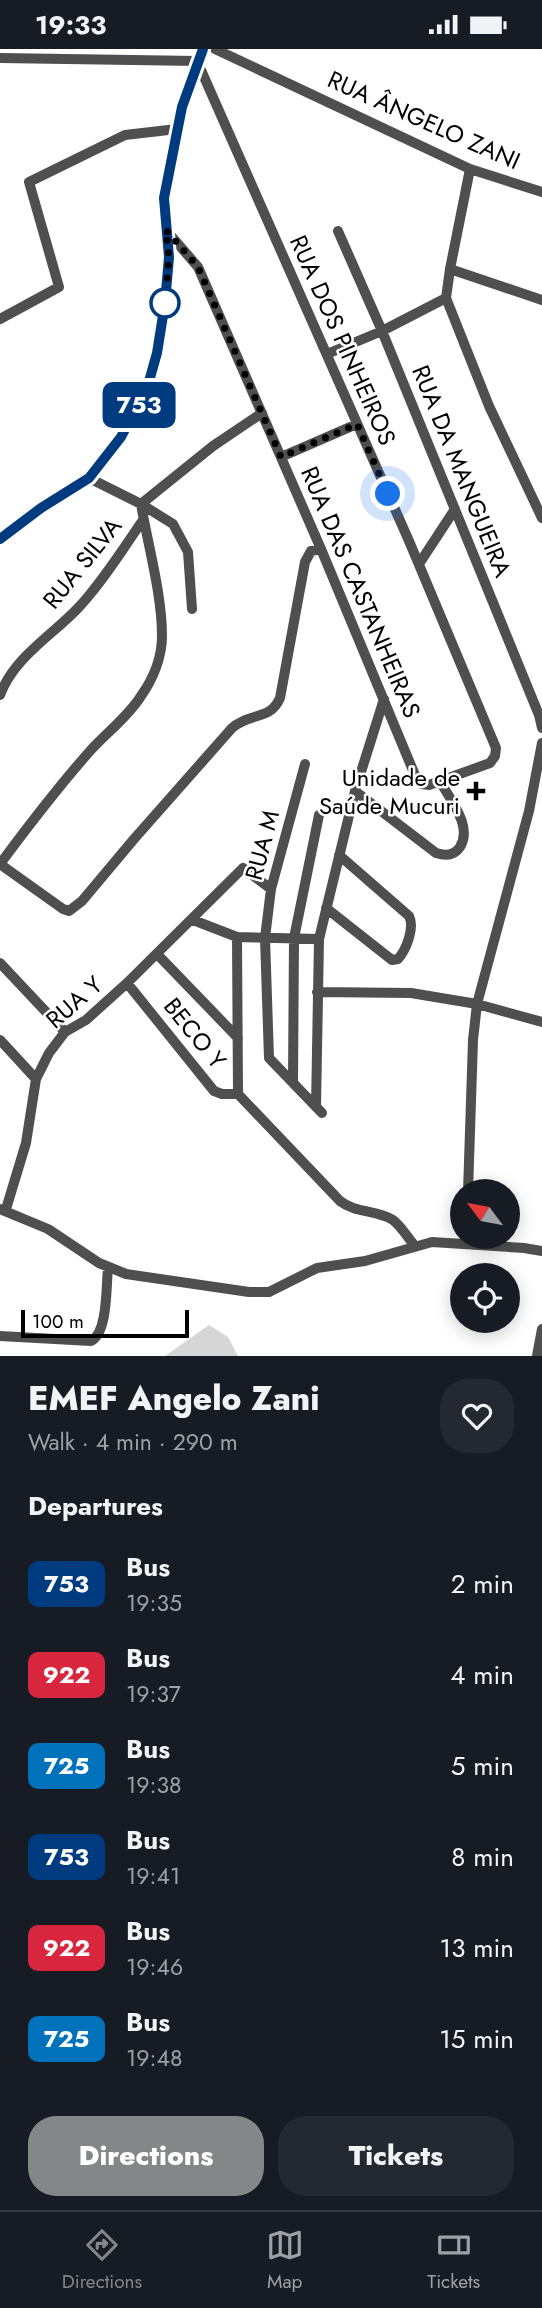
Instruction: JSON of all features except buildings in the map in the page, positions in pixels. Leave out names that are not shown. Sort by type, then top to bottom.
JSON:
[{"type":"street","points":[[0,539],[41,508],[89,478],[121,437],[137,408],[157,353],[165,303],[169,257],[164,198],[177,129],[197,61],[204,49]]},
{"type":"street","name":"RUA ÂNGELO ZANI","points":[[215,49],[470,169],[542,192]]},
{"type":"street","points":[[0,58],[30,53],[197,61]]},
{"type":"street","name":"RUA DOS PINHEIROS","points":[[197,61],[419,564],[495,748],[495,756],[490,762],[429,785],[421,784]]},
{"type":"street","points":[[0,319],[59,287],[29,182],[125,135],[177,129]]},
{"type":"street","points":[[470,169],[446,298],[489,406],[542,518]]},
{"type":"street","name":"RUA DAS CASTANHEIRAS","points":[[166,230],[198,267],[421,784]]},
{"type":"street","name":"RUA DA MANGUEIRA","points":[[338,231],[541,715],[542,728]]},
{"type":"street","points":[[450,269],[542,300]]},
{"type":"street","points":[[327,354],[382,331],[446,298]]},
{"type":"street","name":"RUA SILVA","points":[[141,504],[213,446],[262,413]]},
{"type":"street","points":[[281,457],[357,424]]},
{"type":"street","points":[[89,478],[141,504],[173,524],[188,552],[192,608]]},
{"type":"street","points":[[141,504],[162,637],[155,669],[140,699],[91,750],[0,864],[69,911],[82,901],[232,728],[246,717],[268,713],[276,706],[280,698],[305,562],[311,551],[321,549]]},
{"type":"street","points":[[419,564],[454,509]]},
{"type":"street","name":"RUA SILVA","points":[[0,695],[2,680],[87,598],[144,520]]},
{"type":"street","points":[[384,699],[355,791],[326,908],[319,939],[317,992],[411,993],[477,1004],[542,1022]]},
{"type":"street","points":[[468,1179],[473,1040],[477,1004],[530,811],[542,743]]},
{"type":"street","name":"RUA M","points":[[305,764],[271,889],[265,938],[269,1058],[319,1110],[317,992]]},
{"type":"street","points":[[355,791],[436,853],[444,856],[457,851],[465,833],[464,824],[440,781]]},
{"type":"street","points":[[293,1082],[294,938],[319,815]]},
{"type":"street","points":[[326,908],[392,960],[402,955],[412,922],[409,916],[339,855]]},
{"type":"street","name":"RUA Y","points":[[3,1209],[26,1143],[36,1079],[49,1053],[65,1032],[86,1020],[127,983],[243,868],[271,889]]},
{"type":"street","points":[[192,920],[237,937],[319,939]]},
{"type":"street","points":[[237,937],[237,1094],[340,1201],[352,1208],[389,1218],[415,1246]]},
{"type":"street","points":[[157,954],[238,1038]]},
{"type":"street","points":[[0,963],[65,1032]]},
{"type":"street","name":"BECO Y","points":[[127,983],[214,1091],[237,1094]]},
{"type":"street","points":[[0,1040],[36,1079]]},
{"type":"street","points":[[3,1209],[48,1229],[108,1268],[126,1274],[260,1293],[278,1288],[317,1268],[365,1261],[432,1242],[450,1241]]},
{"type":"street","points":[[520,1248],[542,1251]]},
{"type":"street","points":[[0,1336],[91,1341],[98,1337],[102,1326],[108,1268]]},
{"type":"street","points":[[537,1356],[542,1329]]},
{"type":"shaded area","points":[[209,1325],[228,1337],[238,1356],[165,1356]]},
{"type":"bus line","name":"753","points":[[0,539],[41,508],[89,478],[121,437],[148,385],[163,321],[169,257],[164,198],[182,107],[203,49]]},
{"type":"place","name":"Unidade de Saúde Mucuri","points":[[476,791]]},
{"type":"route","points":[[165,303],[169,257],[166,230],[198,267],[281,457],[357,424],[388,494]]}]
